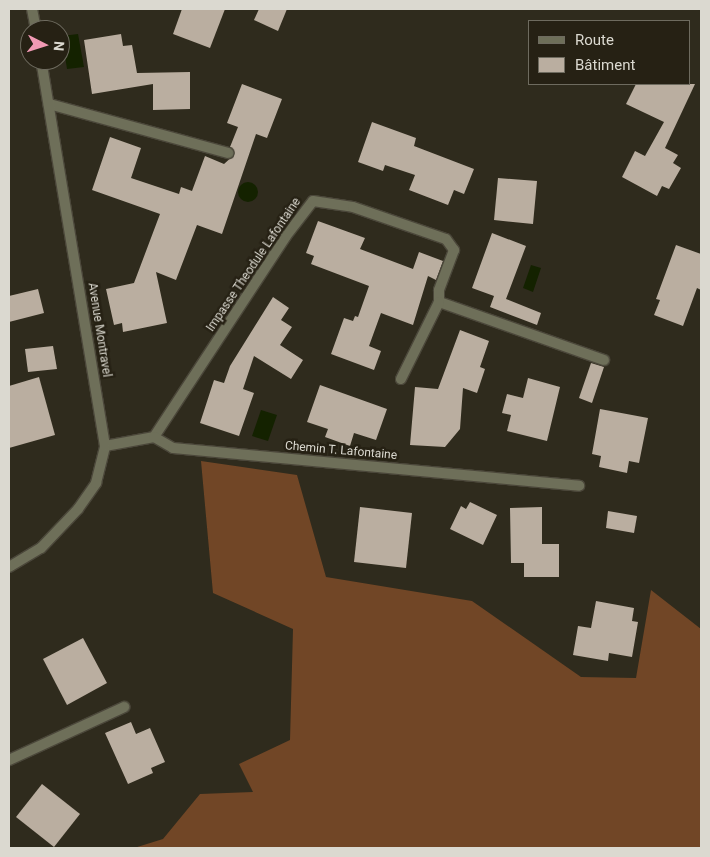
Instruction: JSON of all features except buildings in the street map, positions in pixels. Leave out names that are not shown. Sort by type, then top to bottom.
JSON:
[{"type":"street","name":"Avenue Montravel","points":[[9,567],[41,548],[78,508],[96,483],[104,446],[43,70]]},
{"type":"street","points":[[50,104],[228,153]]},
{"type":"street","name":"Impasse Theodule Lafontaine","points":[[154,437],[286,236],[313,201],[353,207],[446,239],[454,250],[439,290],[439,302],[401,379]]},
{"type":"street","points":[[439,302],[604,360]]},
{"type":"street","points":[[104,446],[154,437]]},
{"type":"street","name":"Chemin T. Lafontaine","points":[[154,437],[173,448],[579,486]]},
{"type":"street","points":[[9,760],[124,707]]},
{"type":"shaded area","points":[[78,34],[84,67],[70,69],[70,35]]},
{"type":"shaded area","points":[[248,182],[255,185],[258,192],[255,199],[248,202],[241,199],[238,192],[241,185]]},
{"type":"shaded area","points":[[531,265],[541,268],[533,292],[523,288]]},
{"type":"shaded area","points":[[261,410],[277,415],[268,441],[252,436]]},
{"type":"shaded area","points":[[201,461],[297,475],[326,577],[472,601],[581,677],[636,678],[651,590],[701,629],[701,848],[134,848],[163,839],[200,794],[253,792],[239,764],[290,740],[293,629],[213,593]]}]
